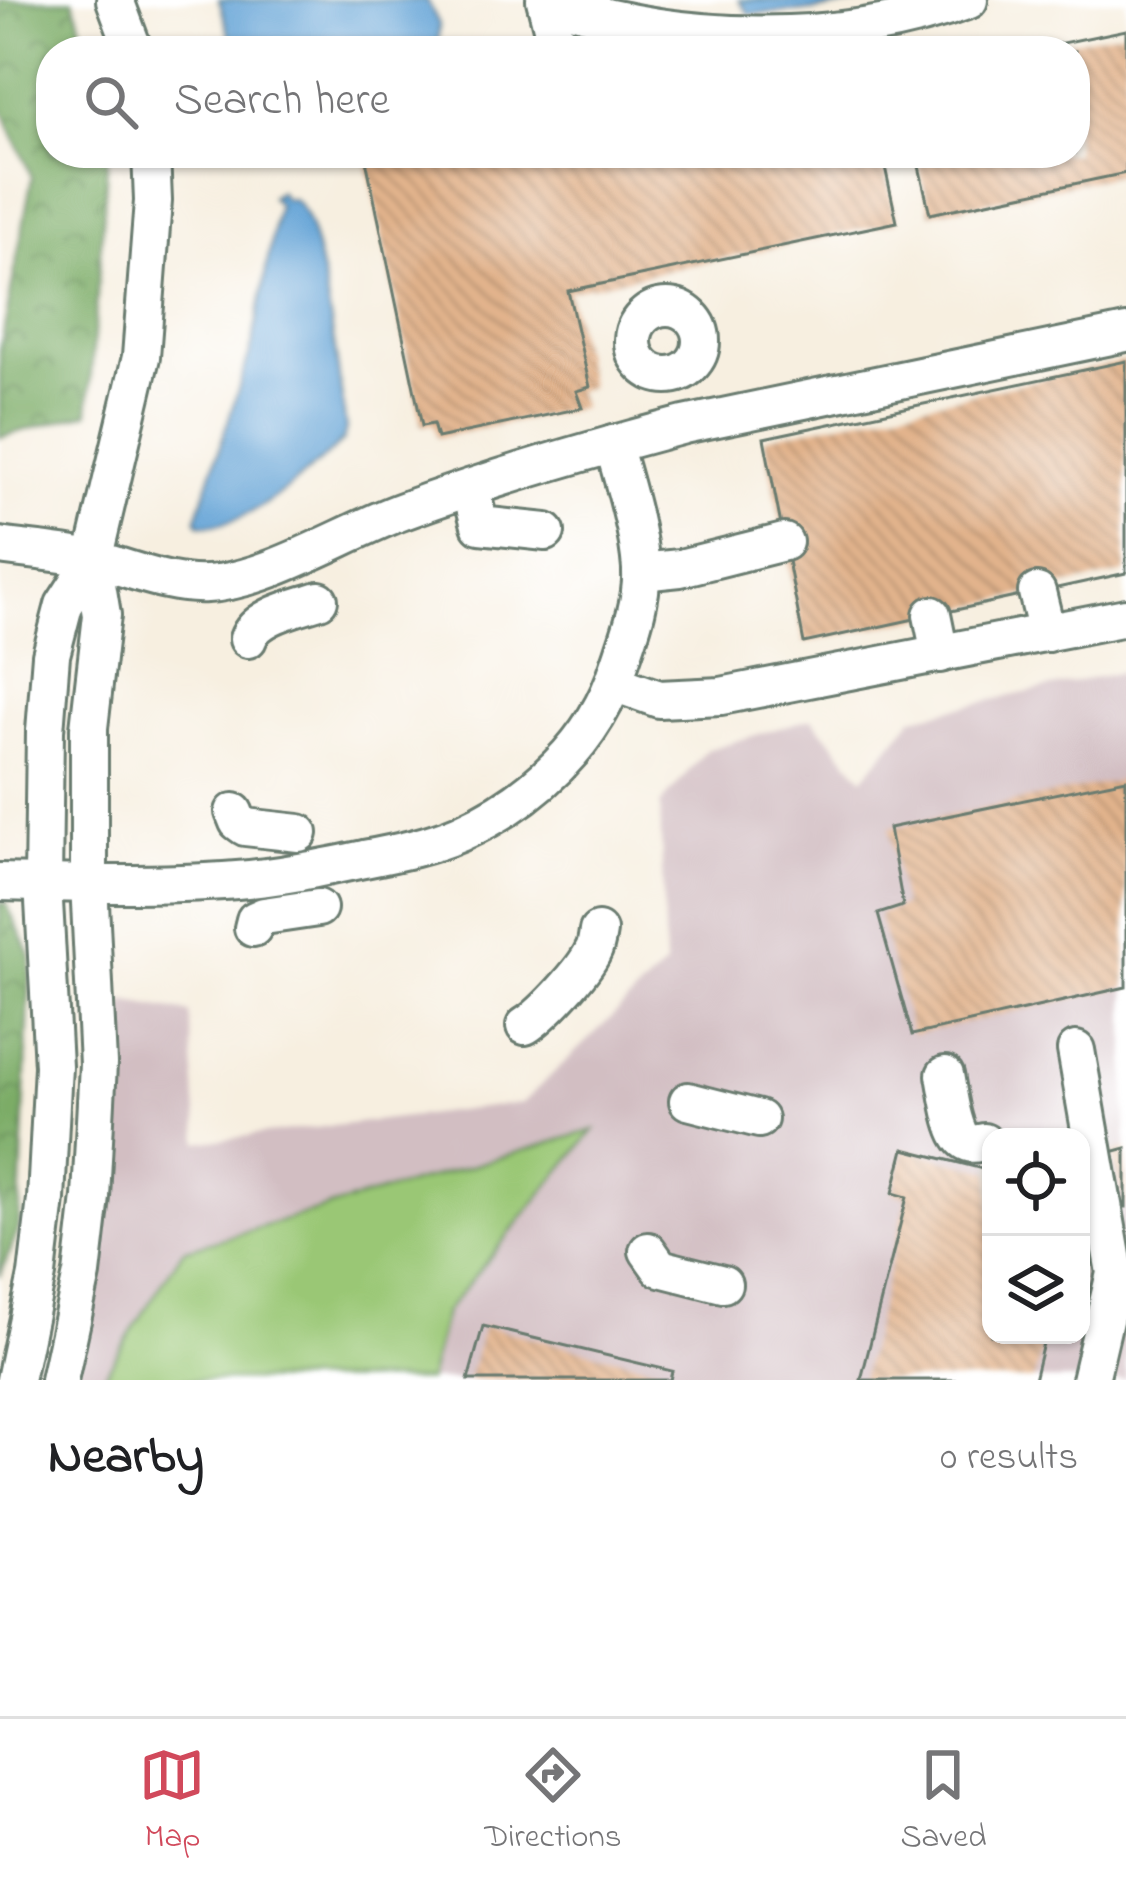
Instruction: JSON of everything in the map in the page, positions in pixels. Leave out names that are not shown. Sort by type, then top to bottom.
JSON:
[{"type":"street","points":[[115,0],[128,36]]},
{"type":"street","points":[[554,36],[546,0],[616,21],[740,34],[807,33],[875,23],[969,0]]},
{"type":"street","points":[[15,1380],[37,1275],[53,1066],[43,883],[51,655],[64,605],[93,560],[141,357],[152,168]]},
{"type":"street","points":[[0,546],[208,584],[254,575],[400,512],[470,488],[683,425],[1126,333]]},
{"type":"street","points":[[674,375],[683,425]]},
{"type":"street","points":[[0,882],[238,880],[298,872],[409,850],[459,834],[533,788],[570,755],[604,705],[638,601],[641,572],[614,444]]},
{"type":"street","points":[[470,488],[480,525],[546,532]]},
{"type":"street","points":[[641,572],[680,568],[784,542]]},
{"type":"street","points":[[59,1380],[82,1274],[98,1064],[88,883],[89,728],[101,615],[93,560]]},
{"type":"street","points":[[1037,592],[1047,633]]},
{"type":"street","points":[[248,639],[259,623],[319,600]]},
{"type":"street","points":[[932,615],[940,654]]},
{"type":"street","points":[[614,682],[659,699],[721,696],[830,656],[940,654],[1126,617]]},
{"type":"street","points":[[234,812],[245,827],[299,832]]},
{"type":"street","points":[[253,928],[255,920],[264,916],[318,908]]},
{"type":"street","points":[[525,1026],[539,1017],[586,962],[598,932]]},
{"type":"street","points":[[1076,1050],[1115,1273],[1090,1380]]},
{"type":"street","points":[[945,1075],[957,1132],[962,1140],[982,1142]]},
{"type":"street","points":[[688,1101],[759,1119]]},
{"type":"street","points":[[648,1251],[660,1268],[722,1285]]},
{"type":"shaded area","points":[[1126,671],[1126,1380],[428,1380],[445,1313],[591,1131],[183,1250],[101,1380],[77,1380],[124,1001],[190,1013],[199,1142],[522,1103],[665,966],[660,805],[706,750],[812,718],[863,778],[914,717]]},
{"type":"green space","points":[[0,0],[73,0],[85,36],[36,36],[36,168],[107,168],[88,413],[0,437],[0,351],[32,177],[0,106]]},
{"type":"green space","points":[[0,903],[6,903],[31,956],[19,1228],[0,1276]]},
{"type":"green space","points":[[594,1130],[445,1312],[428,1380],[101,1380],[183,1250]]},
{"type":"water","points":[[219,0],[427,0],[439,24],[438,36],[230,36]]},
{"type":"water","points":[[739,0],[884,0],[813,11],[749,14]]},
{"type":"water","points":[[279,191],[304,213],[313,237],[346,429],[343,441],[313,468],[256,510],[217,524],[199,524],[197,518],[252,346],[278,205],[271,197]]},
{"type":"building","points":[[1126,30],[1126,173],[930,214],[919,168],[1090,168],[1090,37]]},
{"type":"building","points":[[368,168],[885,168],[897,222],[568,291],[590,387],[576,391],[582,408],[437,438],[433,424],[422,426]]},
{"type":"building","points":[[1126,361],[1126,573],[804,643],[764,438]]},
{"type":"building","points":[[1126,779],[1126,987],[912,1035],[878,914],[903,906],[889,828]]},
{"type":"building","points":[[1126,1148],[1126,1207],[1124,1207],[1111,1152]]},
{"type":"building","points":[[904,1149],[982,1169],[982,1344],[1043,1344],[1034,1380],[861,1380],[907,1197],[893,1193]]},
{"type":"building","points":[[483,1326],[672,1371],[670,1380],[468,1380]]}]
